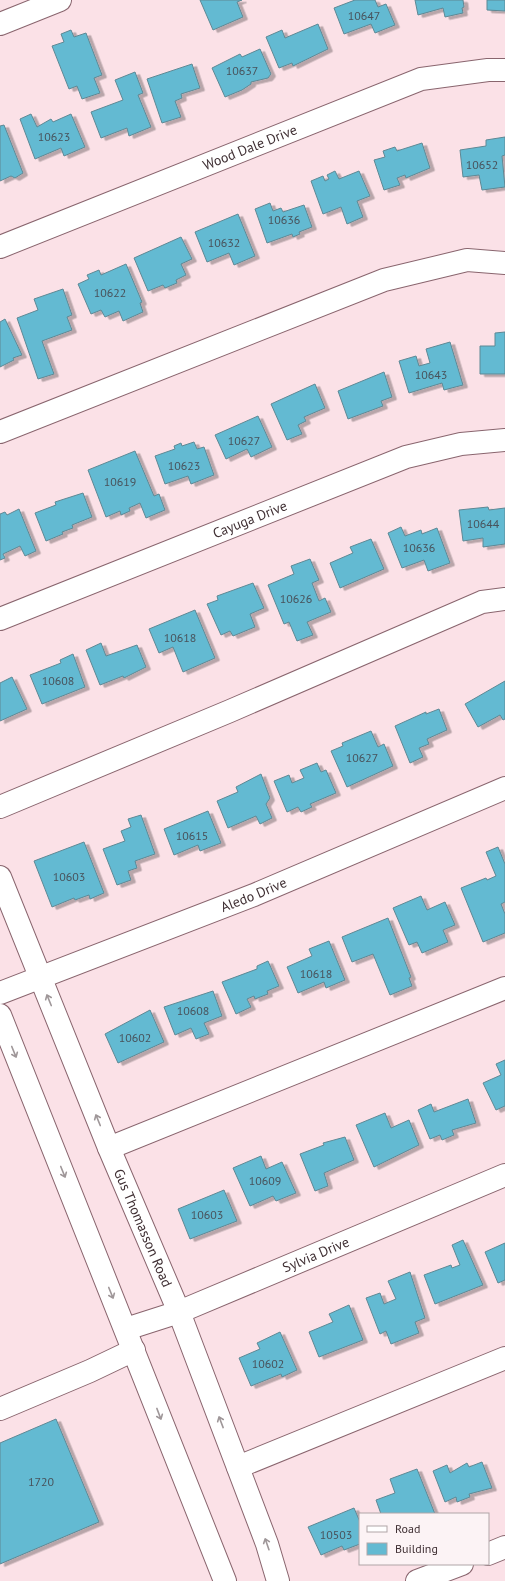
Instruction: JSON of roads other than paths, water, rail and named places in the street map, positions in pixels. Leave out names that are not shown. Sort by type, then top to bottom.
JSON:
[{"type":"street","points":[[0,24],[60,0]]},
{"type":"street","name":"Wood Dale Drive","points":[[0,248],[420,79],[488,70],[505,70]]},
{"type":"street","points":[[0,432],[384,280],[467,260],[505,263]]},
{"type":"street","name":"Cayuga Drive","points":[[0,619],[406,457],[461,444],[505,440]]},
{"type":"street","points":[[0,807],[230,712],[482,602],[505,599]]},
{"type":"street","name":"Aledo Drive","points":[[0,993],[254,895],[505,788]]},
{"type":"street","name":"Gus Thomasson Road","points":[[0,877],[109,1148],[180,1312],[267,1544],[278,1581]]},
{"type":"street","points":[[109,1148],[505,988]]},
{"type":"street","points":[[0,1015],[225,1581]]},
{"type":"street","name":"Sylvia Drive","points":[[126,1330],[180,1312],[505,1175]]},
{"type":"street","points":[[0,1409],[90,1371],[134,1350]]},
{"type":"street","points":[[238,1467],[505,1358]]},
{"type":"street","points":[[489,1554],[505,1548]]},
{"type":"street","points":[[417,1581],[459,1565]]}]
